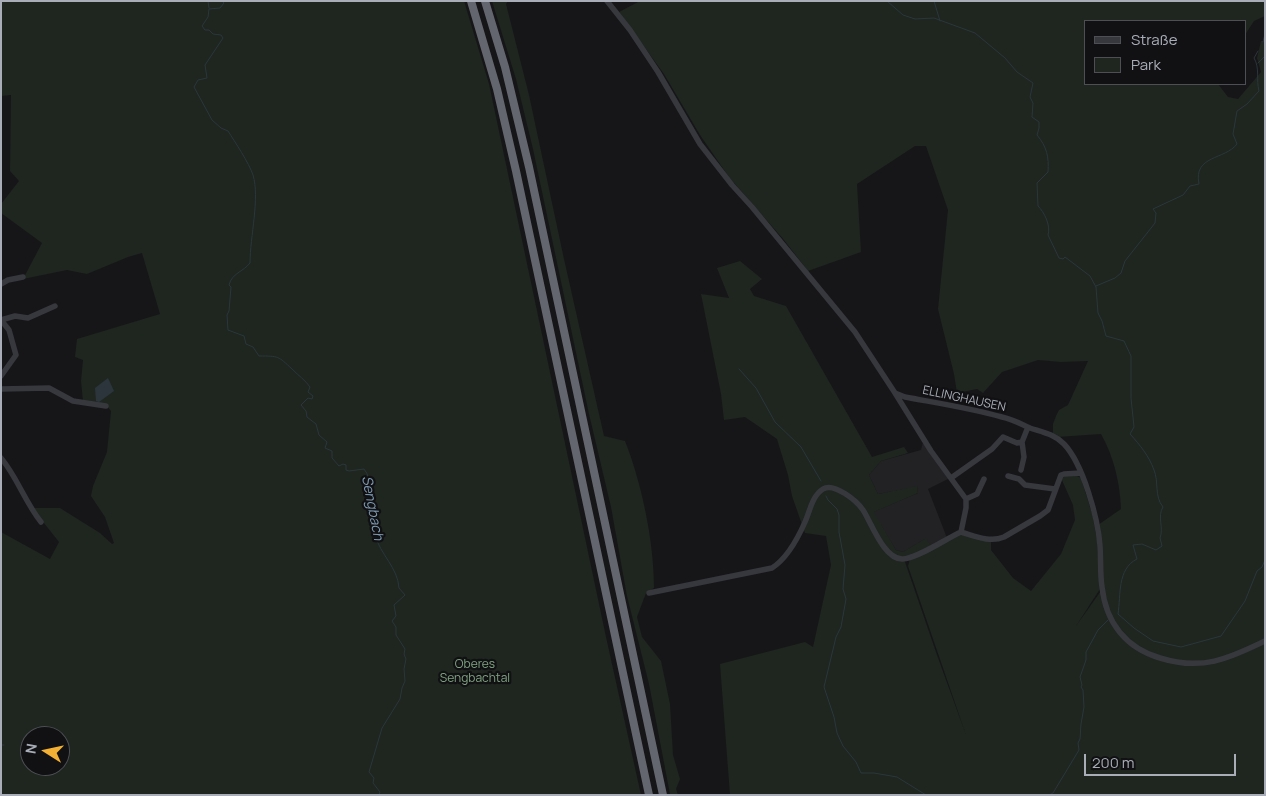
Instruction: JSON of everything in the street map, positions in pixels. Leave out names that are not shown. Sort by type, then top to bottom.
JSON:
[{"type":"highway","points":[[471,1],[497,89],[516,171],[649,795]]},
{"type":"highway","points":[[485,1],[510,85],[529,167],[662,795]]},
{"type":"street","points":[[607,1],[630,30],[658,72],[700,144],[868,349],[931,451],[966,499],[961,532]]},
{"type":"street","points":[[1,284],[8,280],[23,277]]},
{"type":"street","points":[[1,376],[16,355],[9,330],[1,320],[15,316],[28,318],[55,306]]},
{"type":"street","points":[[1,389],[48,388],[73,401],[106,406]]},
{"type":"street","name":"ELLINGHAUSEN","points":[[895,393],[905,398],[1005,417],[1052,435],[1070,452],[1081,474]]},
{"type":"street","points":[[1021,470],[1024,457],[1022,442],[1028,427]]},
{"type":"street","points":[[951,478],[992,449],[1003,437],[1017,443],[1022,442]]},
{"type":"street","points":[[1,458],[41,522]]},
{"type":"street","points":[[649,593],[772,568],[782,559],[796,539],[818,494],[825,488],[834,487],[862,509],[885,548],[901,560],[909,558],[961,532],[998,540],[1045,512],[1050,507],[1061,475],[1081,474],[1097,525],[1102,588],[1108,609],[1118,631],[1127,642],[1151,656],[1175,663],[1198,664],[1232,657],[1265,641]]},
{"type":"street","points":[[1008,476],[1019,478],[1025,485],[1055,489]]},
{"type":"street","points":[[966,499],[977,494],[984,479]]},
{"type":"shaded area","points":[[108,378],[114,391],[99,402],[96,401],[95,388]]},
{"type":"shaded area","points":[[923,442],[952,477],[928,489],[947,538],[931,546],[925,539],[903,552],[896,550],[873,512],[918,493],[917,487],[878,494],[869,475],[881,461],[921,450]]},
{"type":"green space","name":"Oberes Sengbachtal","points":[[1,1],[464,1],[489,84],[641,795],[1,795],[1,532],[50,559],[59,542],[32,508],[60,508],[100,533],[112,544],[114,543],[105,517],[91,496],[93,486],[107,452],[111,411],[106,405],[83,401],[81,381],[83,360],[75,357],[77,339],[160,314],[142,253],[87,274],[67,270],[23,279],[42,243],[1,213],[1,204],[19,181],[10,171],[11,95],[1,96]]},
{"type":"green space","points":[[492,1],[508,1],[506,4],[529,95],[604,436],[625,441],[642,494],[652,552],[654,588],[646,593],[637,617],[642,637],[661,661],[670,704],[673,755],[680,779],[676,789],[678,795],[670,795],[649,684],[627,596],[611,507],[589,414],[533,149],[516,79]]},
{"type":"green space","points":[[640,1],[1265,1],[1265,16],[1254,21],[1246,33],[1246,20],[1084,20],[1084,85],[1219,85],[1228,97],[1238,99],[1261,72],[1257,58],[1261,41],[1265,41],[1265,795],[730,795],[720,664],[805,642],[813,647],[831,565],[826,536],[805,533],[792,496],[777,439],[745,417],[724,420],[721,394],[701,294],[729,298],[717,268],[740,261],[762,279],[750,289],[754,296],[786,306],[872,457],[904,447],[908,453],[881,461],[869,475],[878,494],[917,486],[918,493],[874,512],[896,550],[903,552],[926,538],[931,546],[904,559],[966,735],[908,566],[910,559],[959,534],[991,542],[991,550],[1013,578],[1031,591],[1061,554],[1075,520],[1073,505],[1061,478],[1064,475],[1075,475],[1081,478],[1093,517],[1097,540],[1100,589],[1076,626],[1103,588],[1098,525],[1121,509],[1118,480],[1113,461],[1101,434],[1057,437],[1053,434],[1053,424],[1056,416],[1059,410],[1068,405],[1088,361],[1061,362],[1038,360],[1002,372],[983,393],[977,389],[957,393],[938,309],[948,210],[926,146],[915,146],[857,184],[861,252],[808,271],[784,240],[729,177],[700,135],[664,74],[619,12]]},
{"type":"waterway","points":[[208,1],[209,8]]},
{"type":"waterway","name":"Sengbach","points":[[222,1],[224,3],[220,8],[209,9],[208,17],[202,26],[205,30],[221,35],[223,38],[205,65],[207,78],[198,80],[194,87],[212,120],[228,131],[245,159],[255,184],[250,263],[230,281],[229,311],[227,315],[228,330],[244,336],[246,344],[253,347],[259,356],[281,359],[310,387],[308,392],[313,396],[312,399],[308,398],[301,405],[306,411],[307,417],[316,424],[319,435],[327,442],[325,448],[332,451],[332,458],[339,466],[346,465],[346,470],[349,471],[364,469],[367,473],[370,511],[377,542],[396,574],[399,588],[405,595],[394,605],[396,616],[392,621],[396,627],[396,635],[405,649],[405,681],[400,699],[382,728],[369,772],[374,778],[373,783],[380,792],[379,795]]},
{"type":"waterway","points":[[887,1],[903,15],[915,19],[934,18],[975,33],[1005,58],[1017,72],[1033,83],[1030,97],[1033,103],[1032,117],[1039,122],[1037,135],[1047,152],[1048,162],[1048,172],[1037,183],[1038,206],[1046,219],[1049,227],[1048,235],[1059,258],[1063,259],[1065,257],[1090,276],[1096,287],[1098,313],[1106,336],[1124,341],[1131,356],[1131,398],[1134,427],[1130,434],[1144,451],[1152,465],[1158,498],[1163,507],[1161,511],[1160,538],[1162,546],[1156,550],[1142,544],[1133,545],[1137,559],[1126,569],[1123,576],[1118,614],[1153,641],[1181,647],[1221,636],[1245,601],[1257,571],[1262,567],[1265,560]]},
{"type":"waterway","points":[[934,1],[940,21]]},
{"type":"waterway","points":[[1263,42],[1265,34]]},
{"type":"waterway","points":[[1096,286],[1115,278],[1121,273],[1125,261],[1155,223],[1156,213],[1153,209],[1183,195],[1190,186],[1199,184],[1198,175],[1205,163],[1232,149],[1237,144],[1233,134],[1237,111],[1247,104],[1259,91],[1257,66],[1254,58],[1258,51]]},
{"type":"waterway","points":[[1258,63],[1265,56]]},
{"type":"waterway","points":[[739,369],[756,388],[775,422],[801,447],[821,481]]},
{"type":"waterway","points":[[826,496],[837,509],[839,515],[839,532],[845,565],[843,589],[846,599],[841,627],[836,637],[824,687],[837,733],[843,746],[856,762],[861,773],[897,777],[926,795]]},
{"type":"waterway","points":[[1049,795],[1053,793],[1079,750],[1078,743],[1084,707],[1080,677],[1086,660],[1086,652],[1098,630],[1108,620]]}]
